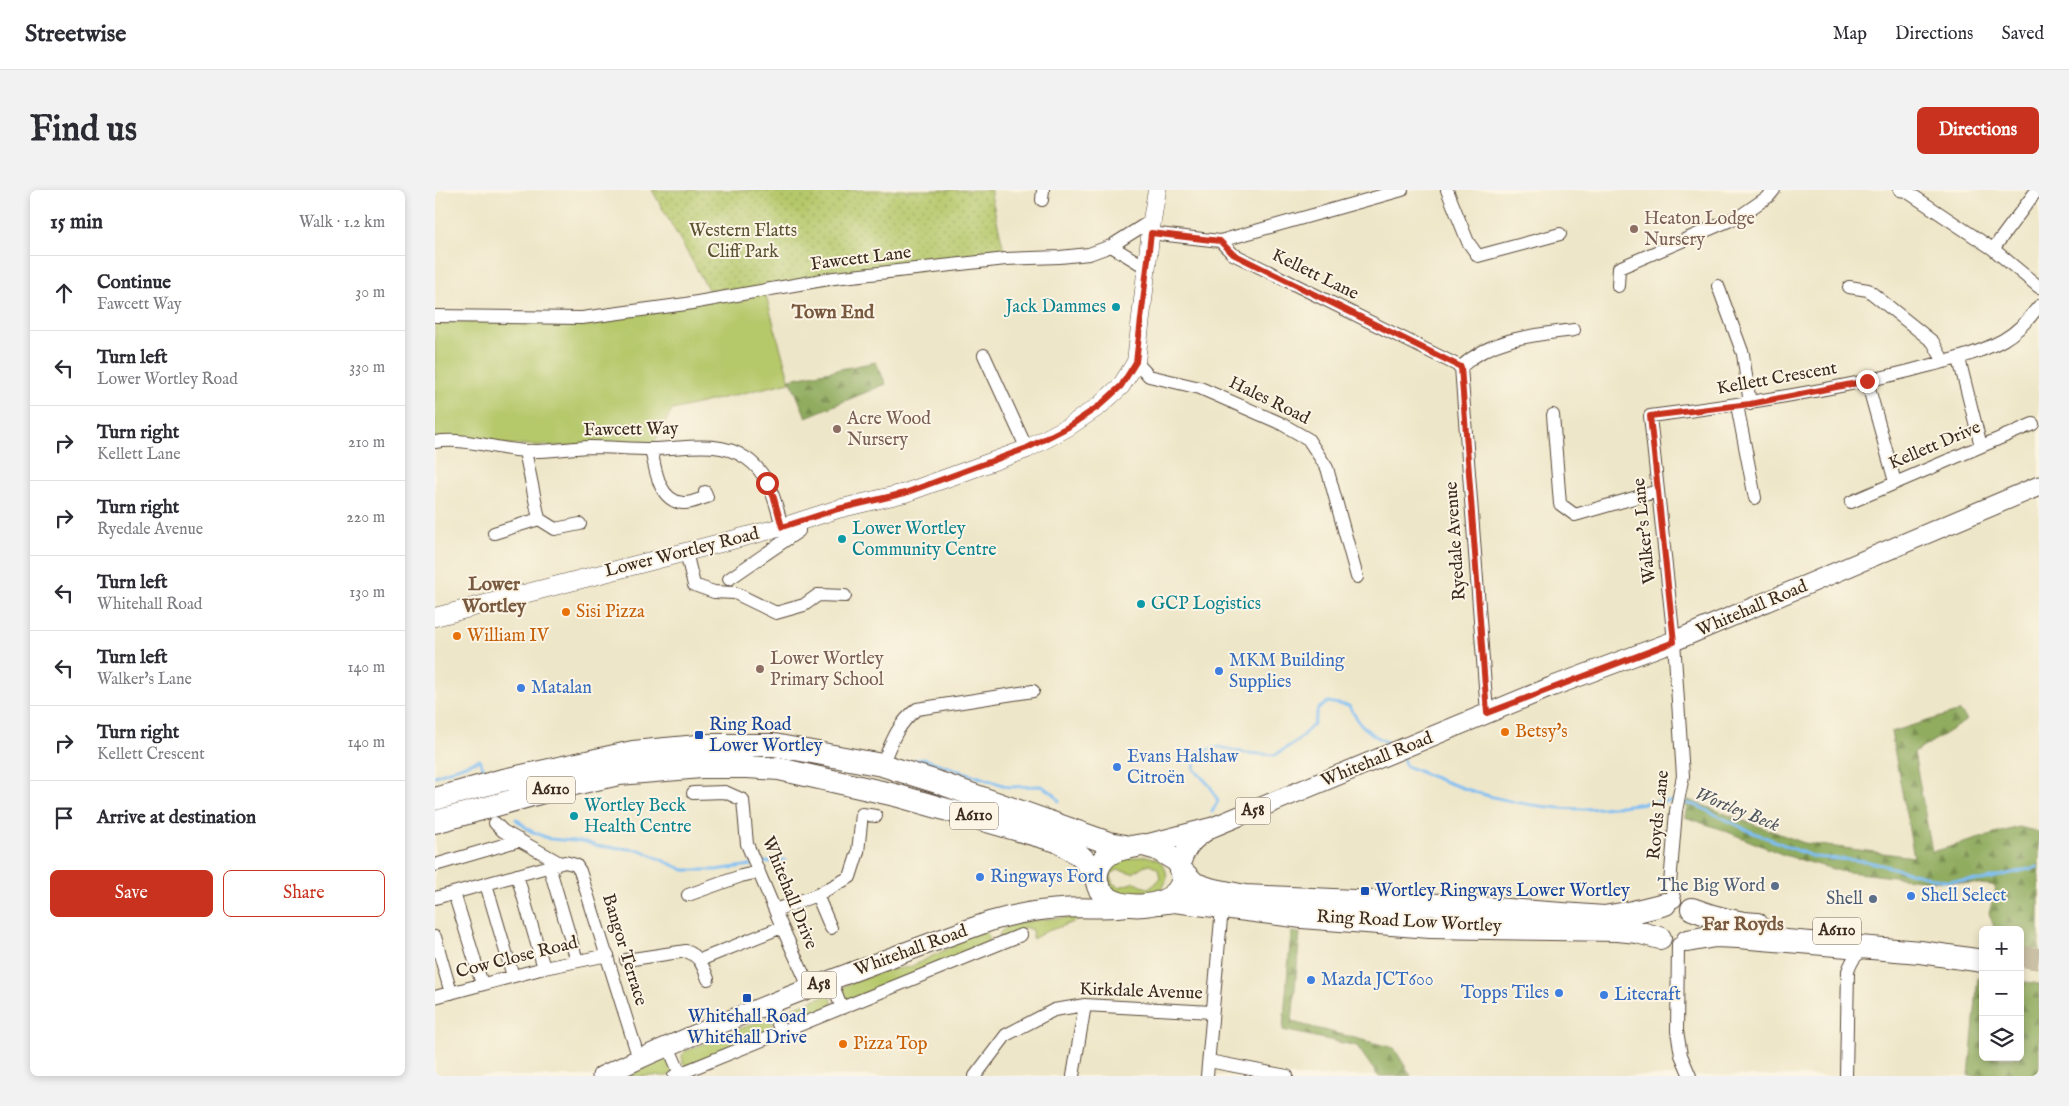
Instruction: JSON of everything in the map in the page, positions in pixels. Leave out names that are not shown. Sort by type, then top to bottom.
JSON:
[{"type":"highway","name":"A6110","points":[[435,799],[499,781],[633,752],[709,745],[774,745],[882,765],[934,781],[1109,843],[1137,846],[1167,854],[1177,861],[1180,868]]},
{"type":"highway","points":[[882,765],[890,780],[961,812]]},
{"type":"highway","name":"A6110","points":[[435,822],[565,786],[619,774],[701,767],[779,769],[961,812],[1057,841],[1079,854],[1090,864],[1101,892],[1106,898],[1120,903],[1137,905],[1159,903]]},
{"type":"highway","points":[[1096,878],[1102,860],[1109,854],[1118,849],[1137,846]]},
{"type":"highway","points":[[1159,903],[1177,892],[1180,884],[1180,868]]},
{"type":"highway","name":"Ring Road Low Wortley","points":[[1180,868],[1195,884],[1245,896],[1439,905],[1603,917],[1677,905]]},
{"type":"highway","name":"Ring Road Low Wortley","points":[[1159,903],[1174,900],[1222,908],[1302,917],[1430,927],[1618,930],[1637,932],[1675,941],[1715,936],[1867,947],[1979,961]]},
{"type":"highway","name":"A6110","points":[[1677,905],[1739,923],[1938,942],[1979,949]]},
{"type":"highway","points":[[1677,905],[1696,916],[1697,928],[1675,941],[1654,927],[1654,920],[1659,908],[1677,905]]},
{"type":"main road","name":"Whitehall Road","points":[[1137,846],[1213,827],[1442,734],[1487,713],[1674,642],[2039,486]]},
{"type":"main road","name":"Whitehall Road","points":[[1180,868],[1185,850],[1192,840],[1213,827]]},
{"type":"main road","name":"Whitehall Road","points":[[1067,908],[1085,897],[1094,886],[1096,878]]},
{"type":"main road","name":"Whitehall Road","points":[[602,1076],[668,1046],[810,989],[991,922],[1013,915],[1067,908],[1115,909],[1137,905]]},
{"type":"street","name":"Lower Wortley Road","points":[[435,617],[790,525],[838,509],[905,493],[1027,448],[1068,427],[1099,406],[1121,386],[1136,362],[1151,226],[1157,190]]},
{"type":"street","points":[[1151,226],[1220,241],[1402,190]]},
{"type":"street","points":[[1447,190],[1467,242],[1478,256],[1560,234]]},
{"type":"street","points":[[1618,286],[1619,268],[1739,216],[1769,196],[1774,190]]},
{"type":"street","points":[[1900,190],[1906,192],[1993,249],[2039,287]]},
{"type":"street","points":[[1993,249],[2037,190]]},
{"type":"street","name":"Fawcett Lane","points":[[435,316],[582,318],[686,304],[834,278],[1006,259],[1089,254],[1111,246],[1151,226]]},
{"type":"street","name":"Kellett Lane","points":[[1220,241],[1233,254],[1461,367]]},
{"type":"street","points":[[1111,246],[1147,268]]},
{"type":"street","points":[[1719,286],[1743,354],[1744,404],[1755,498]]},
{"type":"street","points":[[1849,287],[1868,290],[1933,342],[1944,362]]},
{"type":"street","name":"Kellett Crescent","points":[[1650,416],[1744,404],[1867,381],[1959,359],[2004,339],[2025,323],[2039,306]]},
{"type":"street","points":[[1461,367],[1480,351],[1520,337],[1574,330]]},
{"type":"street","points":[[984,355],[1027,448]]},
{"type":"street","points":[[1959,359],[1981,446]]},
{"type":"street","name":"Hales Road","points":[[1136,362],[1149,376],[1200,388],[1281,423],[1308,439],[1327,468],[1357,577]]},
{"type":"street","name":"Ryedale Avenue","points":[[1461,367],[1487,713]]},
{"type":"street","points":[[1867,381],[1895,482]]},
{"type":"street","points":[[1553,415],[1560,504],[1575,515],[1658,492]]},
{"type":"street","name":"Walker's Lane","points":[[1650,416],[1674,642]]},
{"type":"street","name":"Kellett Drive","points":[[1851,502],[2033,424]]},
{"type":"street","name":"Fawcett Way","points":[[435,442],[451,439],[525,450],[589,447],[651,449],[704,446],[731,450],[747,459],[763,476],[790,525]]},
{"type":"street","points":[[651,449],[659,483],[668,497],[684,504],[707,497],[705,492]]},
{"type":"street","points":[[525,450],[539,518],[555,529],[580,524]]},
{"type":"street","points":[[495,533],[539,518]]},
{"type":"street","points":[[729,579],[799,531],[790,525]]},
{"type":"street","points":[[685,552],[694,585],[714,592],[735,593],[776,613],[804,604],[817,589],[845,596]]},
{"type":"street","name":"Royds Lane","points":[[1674,642],[1683,776],[1676,811],[1670,884],[1677,905]]},
{"type":"street","points":[[882,765],[905,717],[917,708],[1033,691]]},
{"type":"street","name":"Whitehall Drive","points":[[693,793],[725,792],[743,800],[747,844],[810,989]]},
{"type":"street","points":[[775,910],[817,895],[850,877],[858,852],[857,813],[876,816]]},
{"type":"street","name":"Bangor Terrace","points":[[495,823],[503,831],[558,864],[576,865],[580,871],[608,955],[639,1059]]},
{"type":"street","points":[[435,865],[519,840]]},
{"type":"street","points":[[435,898],[558,864],[577,961]]},
{"type":"street","points":[[688,895],[741,876],[759,872]]},
{"type":"street","points":[[517,875],[544,968]]},
{"type":"street","points":[[486,884],[513,976]]},
{"type":"street","points":[[454,893],[482,984]]},
{"type":"street","points":[[817,895],[831,928]]},
{"type":"street","points":[[1207,1076],[1222,908]]},
{"type":"street","name":"Whitehall Road","points":[[991,922],[999,943]]},
{"type":"street","points":[[700,960],[782,927]]},
{"type":"street","name":"Whitehall Road","points":[[678,1075],[1021,934]]},
{"type":"street","points":[[435,937],[451,993]]},
{"type":"street","points":[[1675,941],[1677,1031],[1681,1055],[1690,1076]]},
{"type":"street","points":[[1846,1076],[1848,971],[1851,961],[1867,947]]},
{"type":"street","points":[[626,960],[686,952],[692,953],[700,960],[708,979]]},
{"type":"street","name":"Cow Close Road","points":[[435,997],[544,968],[608,955]]},
{"type":"street","name":"Whitehall Road","points":[[831,981],[842,1008]]},
{"type":"street","points":[[771,1005],[781,1032]]},
{"type":"street","points":[[1073,1076],[1085,1005]]},
{"type":"street","name":"Kirkdale Avenue","points":[[975,1076],[1006,1035],[1054,1010],[1085,1005],[1212,1012]]},
{"type":"street","points":[[668,1046],[678,1075]]},
{"type":"street","points":[[1209,1060],[1287,1076]]},
{"type":"green space","name":"Western Flatts Cliff Park","points":[[652,190],[991,190],[1006,259],[713,298]]},
{"type":"green space","points":[[764,289],[790,382],[672,410],[651,449],[435,442],[435,322],[582,318]]},
{"type":"green space","points":[[876,362],[886,384],[806,417],[790,379]]},
{"type":"green space","points":[[1960,711],[1967,720],[1914,753],[1932,852],[2019,827],[2039,832],[2039,951],[2024,948],[2024,926],[1994,926],[1989,913],[1996,888],[1992,885],[1921,880],[1840,871],[1784,855],[1685,817],[1688,800],[1804,843],[1914,857],[1891,732]]},
{"type":"green space","points":[[1146,856],[1158,860],[1165,869],[1166,879],[1162,889],[1148,896],[1116,894],[1102,873],[1128,859]],"holes":[[[1150,864],[1158,869],[1160,878],[1149,888],[1135,882],[1119,887],[1112,883],[1111,874],[1118,870],[1133,873],[1143,866]]]},
{"type":"green space","points":[[1088,917],[1045,932],[1033,939],[1032,930],[1024,927],[1019,933],[1000,938],[999,936],[1003,930],[1024,922],[1054,918]]},
{"type":"green space","points":[[985,931],[989,936],[988,944],[847,1000],[840,992],[846,985],[887,970],[910,967],[949,948],[959,939]]},
{"type":"green space","points":[[1291,932],[1300,933],[1292,1022],[1394,1048],[1411,1076],[1378,1076],[1357,1046],[1283,1030]]},
{"type":"green space","points":[[1978,977],[1979,1061],[2024,1061],[2024,982],[2039,984],[2039,1076],[1969,1076]]},
{"type":"green space","points":[[826,995],[831,997],[833,1006],[786,1025],[782,1015],[783,1012]]},
{"type":"green space","points":[[769,1019],[775,1029],[687,1066],[683,1063],[682,1055],[686,1051],[762,1020]]},
{"type":"green space","points":[[668,1060],[673,1071],[668,1076],[627,1076]]},
{"type":"waterway","name":"Wortley Beck","points":[[1212,812],[1218,801],[1210,786],[1194,769],[1197,752],[1219,747],[1246,753],[1275,755],[1297,741],[1314,724],[1318,709],[1328,702],[1349,706],[1365,729],[1389,743]]},
{"type":"waterway","name":"Wortley Beck","points":[[915,760],[924,759],[1009,787],[1041,786],[1053,793],[1059,801]]},
{"type":"waterway","name":"Wortley Beck","points":[[1403,759],[1406,766],[1471,791],[1537,806],[1595,809],[1675,801]]},
{"type":"waterway","name":"Wortley Beck","points":[[435,776],[479,760],[486,773]]},
{"type":"waterway","name":"Wortley Beck","points":[[1681,802],[1698,806],[1747,830],[1814,857],[1865,861],[1945,881],[1982,880],[2037,867]]},
{"type":"waterway","name":"Wortley Beck","points":[[516,819],[529,830],[550,839],[640,850],[684,870],[716,870],[751,865]]},
{"type":"waterway","name":"Wortley Beck","points":[[760,863],[785,860]]},
{"type":"tunnel","points":[[2024,957],[2039,959]]},
{"type":"place","name":"Heaton Lodge Nursery","points":[[1634,229]]},
{"type":"place","name":"Jack Dammes","points":[[1116,307]]},
{"type":"place","name":"Acre Wood Nursery","points":[[837,429]]},
{"type":"place","name":"Lower Wortley Community Centre","points":[[842,539]]},
{"type":"place","name":"GCP Logistics","points":[[1141,604]]},
{"type":"place","name":"Sisi Pizza","points":[[566,612]]},
{"type":"place","name":"William IV","points":[[457,636]]},
{"type":"place","name":"Lower Wortley Primary School","points":[[760,669]]},
{"type":"place","name":"MKM Building Supplies","points":[[1219,671]]},
{"type":"place","name":"Matalan","points":[[521,688]]},
{"type":"place","name":"Betsy's","points":[[1505,732]]},
{"type":"place","name":"Ring Road Lower Wortley","points":[[699,735]]},
{"type":"place","name":"Evans Halshaw Citroën","points":[[1117,767]]},
{"type":"place","name":"Wortley Beck Health Centre","points":[[574,816]]},
{"type":"place","name":"Ringways Ford","points":[[980,877]]},
{"type":"place","name":"The Big Word","points":[[1775,886]]},
{"type":"place","name":"Wortley Ringways Lower Wortley","points":[[1365,891]]},
{"type":"place","name":"Shell Select","points":[[1911,896]]},
{"type":"place","name":"Shell","points":[[1873,899]]},
{"type":"place","name":"Mazda JCT600","points":[[1311,980]]},
{"type":"place","name":"Topps Tiles","points":[[1559,993]]},
{"type":"place","name":"Litecraft","points":[[1604,995]]},
{"type":"place","name":"Whitehall Road Whitehall Drive","points":[[747,998]]},
{"type":"place","name":"Pizza Top","points":[[843,1044]]},
{"type":"district","name":"Town End","points":[[833,313]]},
{"type":"district","name":"Lower Wortley","points":[[494,596]]},
{"type":"district","name":"Far Royds","points":[[1743,925]]},
{"type":"route","points":[[767,483],[774,498],[782,527],[838,509],[905,493],[955,476],[1027,448],[1068,427],[1099,406],[1121,386],[1136,362],[1151,233],[1220,241],[1233,254],[1461,367],[1487,713],[1674,642],[1650,416],[1750,404],[1867,381]]}]
